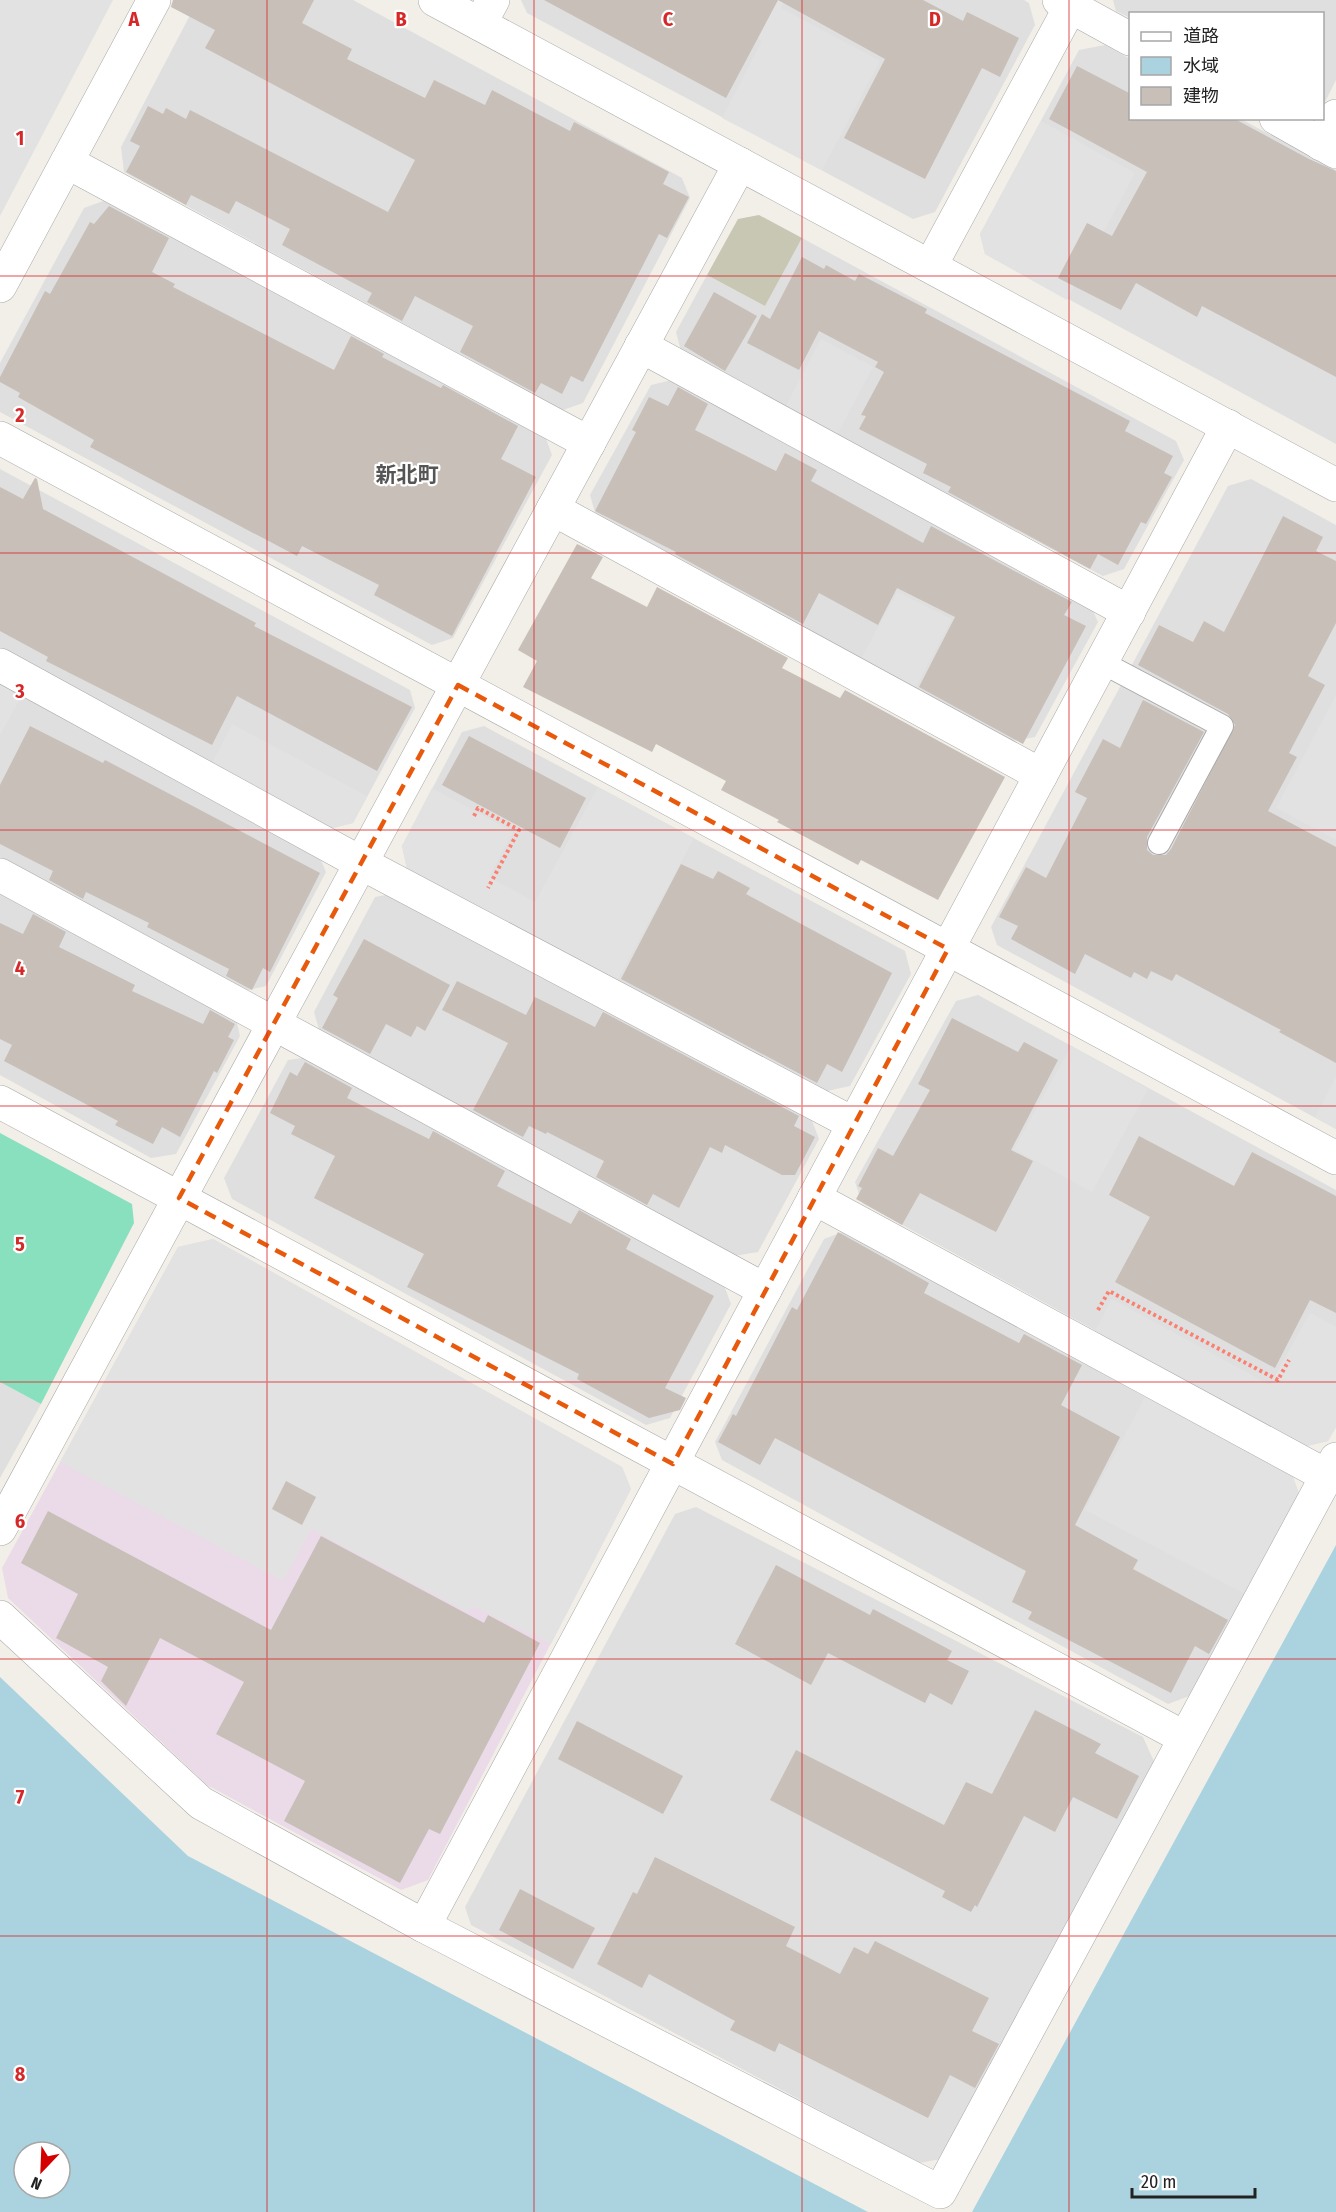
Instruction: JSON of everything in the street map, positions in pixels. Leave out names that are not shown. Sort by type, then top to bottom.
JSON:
[{"type":"street","points":[[2,278],[154,0]]},
{"type":"street","points":[[435,0],[487,12],[740,164],[1336,484]]},
{"type":"street","points":[[931,265],[1068,2],[1129,38]]},
{"type":"street","points":[[1282,120],[1331,137]]},
{"type":"street","points":[[67,162],[589,443]]},
{"type":"street","points":[[0,1529],[740,164]]},
{"type":"street","points":[[641,346],[1129,612]]},
{"type":"street","points":[[424,1926],[1228,426]]},
{"type":"street","points":[[0,438],[1336,1158]]},
{"type":"street","points":[[553,508],[1041,775]]},
{"type":"street","points":[[0,665],[361,863],[854,1124]]},
{"type":"street","points":[[0,874],[765,1290]]},
{"type":"street","points":[[0,1102],[1185,1738]]},
{"type":"street","points":[[0,1617],[201,1803],[424,1926],[940,2192],[1331,1467],[1080,1342],[814,1198]]},
{"type":"lane","points":[[1101,662],[1222,726],[1159,843]]},
{"type":"path","points":[[471,921],[519,830],[478,808],[474,816]]},
{"type":"path","points":[[1080,1342],[1109,1291],[1278,1380],[1289,1360]]},
{"type":"highlighted area","points":[[458,685],[948,949],[673,1464],[179,1198]]},
{"type":"shaded area","points":[[0,0],[113,0],[0,216]]},
{"type":"shaded area","points":[[198,0],[353,0],[682,178],[690,198],[583,403],[563,410],[124,172],[121,147]]},
{"type":"shaded area","points":[[521,0],[1024,0],[1029,3],[1035,25],[935,212],[913,219],[527,13]]},
{"type":"shaded area","points":[[686,0],[785,0],[781,8],[880,61],[822,170],[722,118],[762,41]]},
{"type":"shaded area","points":[[1113,0],[1336,0],[1336,80],[1324,104],[1324,12],[1129,12],[1129,18],[1116,11]]},
{"type":"shaded area","points":[[1105,45],[1129,58],[1129,120],[1243,120],[1336,170],[1336,444],[985,254],[980,234],[1079,50]]},
{"type":"shaded area","points":[[1041,121],[1135,173],[1067,300],[985,254],[980,234]]},
{"type":"shaded area","points":[[106,200],[545,436],[552,455],[453,638],[432,645],[0,412],[0,363],[84,208]]},
{"type":"shaded area","points":[[759,215],[802,238],[765,306],[707,275],[738,219]]},
{"type":"shaded area","points":[[802,238],[1176,441],[1184,460],[1124,569],[1103,576],[682,355],[676,332],[707,275],[765,306]]},
{"type":"shaded area","points":[[821,339],[873,367],[836,437],[784,409]]},
{"type":"shaded area","points":[[672,380],[1089,602],[1098,622],[1035,737],[1013,741],[596,516],[590,495],[651,385]]},
{"type":"shaded area","points":[[0,469],[410,690],[415,708],[353,823],[329,829],[0,650]]},
{"type":"shaded area","points":[[1251,479],[1336,525],[1336,1129],[997,945],[991,927],[1228,486]]},
{"type":"shaded area","points":[[897,592],[952,619],[915,689],[861,659]]},
{"type":"shaded area","points":[[0,679],[317,851],[326,872],[266,986],[244,991],[0,859]]},
{"type":"shaded area","points":[[0,679],[24,692],[0,735]]},
{"type":"shaded area","points":[[1336,695],[1336,840],[1276,808]]},
{"type":"shaded area","points":[[232,724],[367,796],[353,823],[329,829],[211,765]]},
{"type":"shaded area","points":[[484,726],[905,951],[911,974],[850,1086],[823,1092],[407,869],[402,846],[462,732]]},
{"type":"shaded area","points":[[598,787],[694,838],[617,981],[407,869],[402,846],[432,788],[513,832],[489,877],[535,902]]},
{"type":"shaded area","points":[[0,889],[235,1014],[240,1036],[176,1154],[151,1158],[0,1075]]},
{"type":"shaded area","points":[[397,893],[811,1118],[819,1139],[758,1252],[734,1256],[320,1033],[314,1012],[375,897]]},
{"type":"shaded area","points":[[978,995],[1336,1190],[1336,1427],[1328,1441],[1307,1446],[862,1203],[855,1182],[956,1001]]},
{"type":"shaded area","points":[[1071,1046],[1148,1089],[1092,1192],[1014,1149]]},
{"type":"shaded area","points":[[309,1057],[722,1280],[731,1304],[670,1418],[646,1425],[232,1199],[224,1178],[288,1060]]},
{"type":"shaded area","points":[[1336,1077],[1336,1129],[1315,1117]]},
{"type":"shaded area","points":[[845,1231],[1145,1397],[1292,1474],[1300,1497],[1192,1695],[1168,1704],[722,1460],[715,1442],[824,1239]]},
{"type":"shaded area","points":[[213,1239],[622,1467],[631,1489],[428,1880],[401,1890],[207,1785],[8,1598],[2,1568],[178,1247]]},
{"type":"shaded area","points":[[213,1239],[622,1467],[631,1489],[551,1644],[472,1606],[468,1612],[311,1529],[283,1581],[60,1462],[178,1247]]},
{"type":"shaded area","points":[[1112,1299],[1270,1385],[1310,1313],[1336,1327],[1336,1427],[1328,1441],[1307,1446],[1095,1331]]},
{"type":"shaded area","points":[[0,1382],[41,1404],[0,1478]]},
{"type":"shaded area","points":[[1145,1397],[1292,1474],[1300,1497],[1247,1595],[1085,1510]]},
{"type":"shaded area","points":[[696,1507],[1143,1737],[1156,1766],[941,2159],[919,2163],[471,1925],[465,1907],[675,1514]]},
{"type":"green space","points":[[0,1133],[132,1204],[134,1223],[41,1404],[0,1382]]},
{"type":"water","points":[[1336,1545],[1336,2212],[972,2212]]},
{"type":"water","points":[[0,1677],[188,1856],[868,2212],[0,2212]]},
{"type":"building","points":[[173,0],[314,0],[302,23],[352,49],[347,59],[425,98],[434,80],[485,105],[492,90],[570,131],[574,122],[669,172],[663,184],[689,197],[667,238],[659,234],[583,382],[571,376],[562,394],[541,383],[535,393],[460,352],[473,326],[415,296],[402,321],[367,302],[372,293],[282,245],[290,229],[236,201],[229,214],[191,195],[186,205],[126,172],[140,146],[130,141],[148,106],[163,114],[166,108],[186,119],[190,110],[388,212],[415,160],[205,48],[215,30],[171,7]]},
{"type":"building","points":[[544,0],[778,0],[726,98]]},
{"type":"building","points":[[778,0],[923,0],[963,21],[967,12],[1019,38],[1000,77],[982,68],[925,179],[844,138],[885,59]]},
{"type":"building","points":[[1077,66],[1129,93],[1129,120],[1237,120],[1336,171],[1336,377],[1202,306],[1197,317],[1136,283],[1121,310],[1058,278],[1087,223],[1112,236],[1147,172],[1049,119]]},
{"type":"building","points":[[109,206],[169,238],[152,272],[175,284],[173,287],[334,370],[351,336],[384,354],[382,357],[441,388],[443,385],[518,426],[501,459],[536,477],[452,636],[374,595],[379,585],[302,546],[297,556],[90,447],[94,440],[18,397],[20,393],[0,382],[0,377],[45,291],[50,294],[90,222],[94,224]]},
{"type":"building","points":[[802,257],[824,269],[826,265],[855,281],[859,274],[927,309],[925,313],[1130,421],[1125,431],[1173,456],[1164,473],[1172,477],[1146,524],[1141,522],[1118,565],[1098,554],[1090,569],[948,492],[951,487],[923,473],[927,464],[859,429],[866,416],[861,415],[884,372],[875,367],[878,362],[819,331],[799,370],[747,343],[762,314],[770,319]]},
{"type":"building","points":[[714,292],[757,316],[725,371],[684,346]]},
{"type":"building","points":[[678,387],[708,404],[695,430],[776,471],[785,453],[817,470],[811,481],[923,543],[931,526],[1072,602],[1064,615],[1086,626],[1023,744],[919,687],[955,617],[897,588],[878,625],[819,593],[803,624],[675,554],[676,552],[595,511],[636,432],[632,430],[649,397],[668,406]]},
{"type":"building","points":[[35,478],[43,509],[256,623],[254,626],[412,707],[377,771],[237,696],[212,745],[46,661],[48,657],[0,631],[0,487],[23,499]]},
{"type":"building","points":[[1283,516],[1323,537],[1316,551],[1336,561],[1336,623],[1308,676],[1325,685],[1289,753],[1297,757],[1268,811],[1336,847],[1336,1063],[1279,1032],[1281,1030],[1176,974],[1172,981],[1151,971],[1147,979],[1134,972],[1131,978],[1085,954],[1075,974],[1011,939],[1018,926],[999,917],[1026,867],[1046,878],[1087,798],[1075,792],[1103,739],[1120,748],[1143,700],[1204,732],[1147,837],[1147,850],[1153,855],[1166,855],[1171,849],[1235,725],[1228,714],[1138,665],[1159,625],[1193,642],[1204,621],[1224,632]]},
{"type":"building","points":[[577,544],[603,557],[591,578],[647,607],[657,587],[788,658],[782,668],[840,698],[845,690],[1005,777],[938,900],[861,860],[858,865],[777,822],[779,820],[721,790],[726,781],[656,744],[652,752],[523,687],[537,661],[518,650]]},
{"type":"building","points":[[30,726],[103,763],[105,760],[320,873],[270,972],[263,968],[252,990],[226,976],[229,969],[147,927],[149,923],[86,892],[83,899],[49,880],[53,871],[0,844],[0,785]]},
{"type":"building","points":[[469,736],[586,798],[560,848],[442,785]]},
{"type":"building","points":[[681,864],[713,879],[718,871],[750,888],[746,894],[892,973],[842,1072],[827,1064],[817,1083],[621,979]]},
{"type":"building","points":[[33,914],[66,932],[59,947],[135,985],[132,991],[203,1024],[210,1010],[235,1024],[228,1037],[234,1040],[217,1073],[214,1071],[180,1137],[162,1127],[153,1144],[115,1125],[118,1121],[4,1061],[12,1045],[0,1039],[0,923],[23,934]]},
{"type":"building","points":[[364,939],[450,985],[425,1031],[417,1026],[411,1037],[386,1024],[370,1054],[322,1028],[338,998],[333,995]]},
{"type":"building","points":[[457,981],[526,1015],[535,997],[595,1027],[603,1012],[799,1116],[794,1126],[815,1137],[795,1175],[782,1175],[725,1145],[722,1153],[710,1147],[679,1208],[653,1194],[647,1205],[596,1177],[604,1161],[547,1132],[546,1134],[529,1126],[523,1137],[473,1110],[508,1043],[442,1010]]},
{"type":"building","points":[[952,1018],[1018,1052],[1024,1042],[1058,1060],[1011,1150],[1033,1161],[996,1232],[920,1193],[902,1225],[856,1199],[862,1188],[858,1186],[878,1148],[893,1156],[930,1090],[918,1084]]},
{"type":"building","points":[[305,1062],[352,1088],[347,1098],[429,1139],[433,1131],[505,1171],[497,1186],[571,1224],[579,1210],[631,1239],[626,1249],[714,1296],[665,1388],[686,1398],[680,1410],[649,1418],[577,1379],[579,1374],[407,1287],[424,1254],[314,1198],[335,1156],[291,1134],[295,1126],[270,1113],[290,1072],[297,1076]]},
{"type":"building","points":[[1139,1136],[1234,1186],[1252,1152],[1336,1196],[1336,1313],[1310,1300],[1275,1368],[1115,1282],[1150,1217],[1109,1195]]},
{"type":"building","points":[[838,1232],[929,1283],[924,1293],[1019,1343],[1024,1334],[1082,1365],[1061,1405],[1120,1437],[1075,1525],[1138,1560],[1133,1569],[1228,1620],[1209,1654],[1195,1646],[1171,1693],[1028,1619],[1032,1612],[1012,1602],[1026,1571],[775,1438],[760,1465],[718,1442],[733,1414],[736,1416],[792,1307],[797,1310]]},
{"type":"building","points":[[286,1481],[316,1497],[302,1525],[272,1509]]},
{"type":"building","points":[[48,1511],[271,1630],[321,1536],[484,1623],[488,1615],[540,1643],[440,1834],[429,1829],[400,1883],[284,1821],[305,1781],[216,1734],[244,1682],[160,1638],[126,1706],[101,1681],[108,1667],[56,1638],[78,1594],[21,1563]]},
{"type":"building","points":[[776,1565],[870,1615],[873,1609],[952,1651],[947,1660],[969,1671],[952,1705],[930,1693],[925,1703],[828,1653],[811,1685],[735,1644]]},
{"type":"building","points":[[1035,1710],[1101,1744],[1095,1753],[1139,1776],[1117,1819],[1073,1797],[1055,1832],[1024,1816],[977,1907],[975,1905],[971,1912],[942,1897],[945,1891],[770,1800],[796,1750],[944,1825],[966,1782],[992,1794]]},
{"type":"building","points":[[577,1721],[683,1776],[663,1814],[558,1759]]},
{"type":"building","points":[[655,1857],[795,1927],[786,1946],[840,1974],[854,1947],[868,1954],[875,1941],[989,1998],[972,2031],[999,2044],[975,2088],[950,2075],[928,2118],[779,2043],[775,2052],[730,2030],[735,2021],[649,1974],[642,1988],[597,1964],[633,1892],[637,1894]]},
{"type":"building","points":[[520,1889],[595,1928],[573,1969],[499,1930]]},
{"type":"district","name":"新北町","points":[[407,475]]}]
